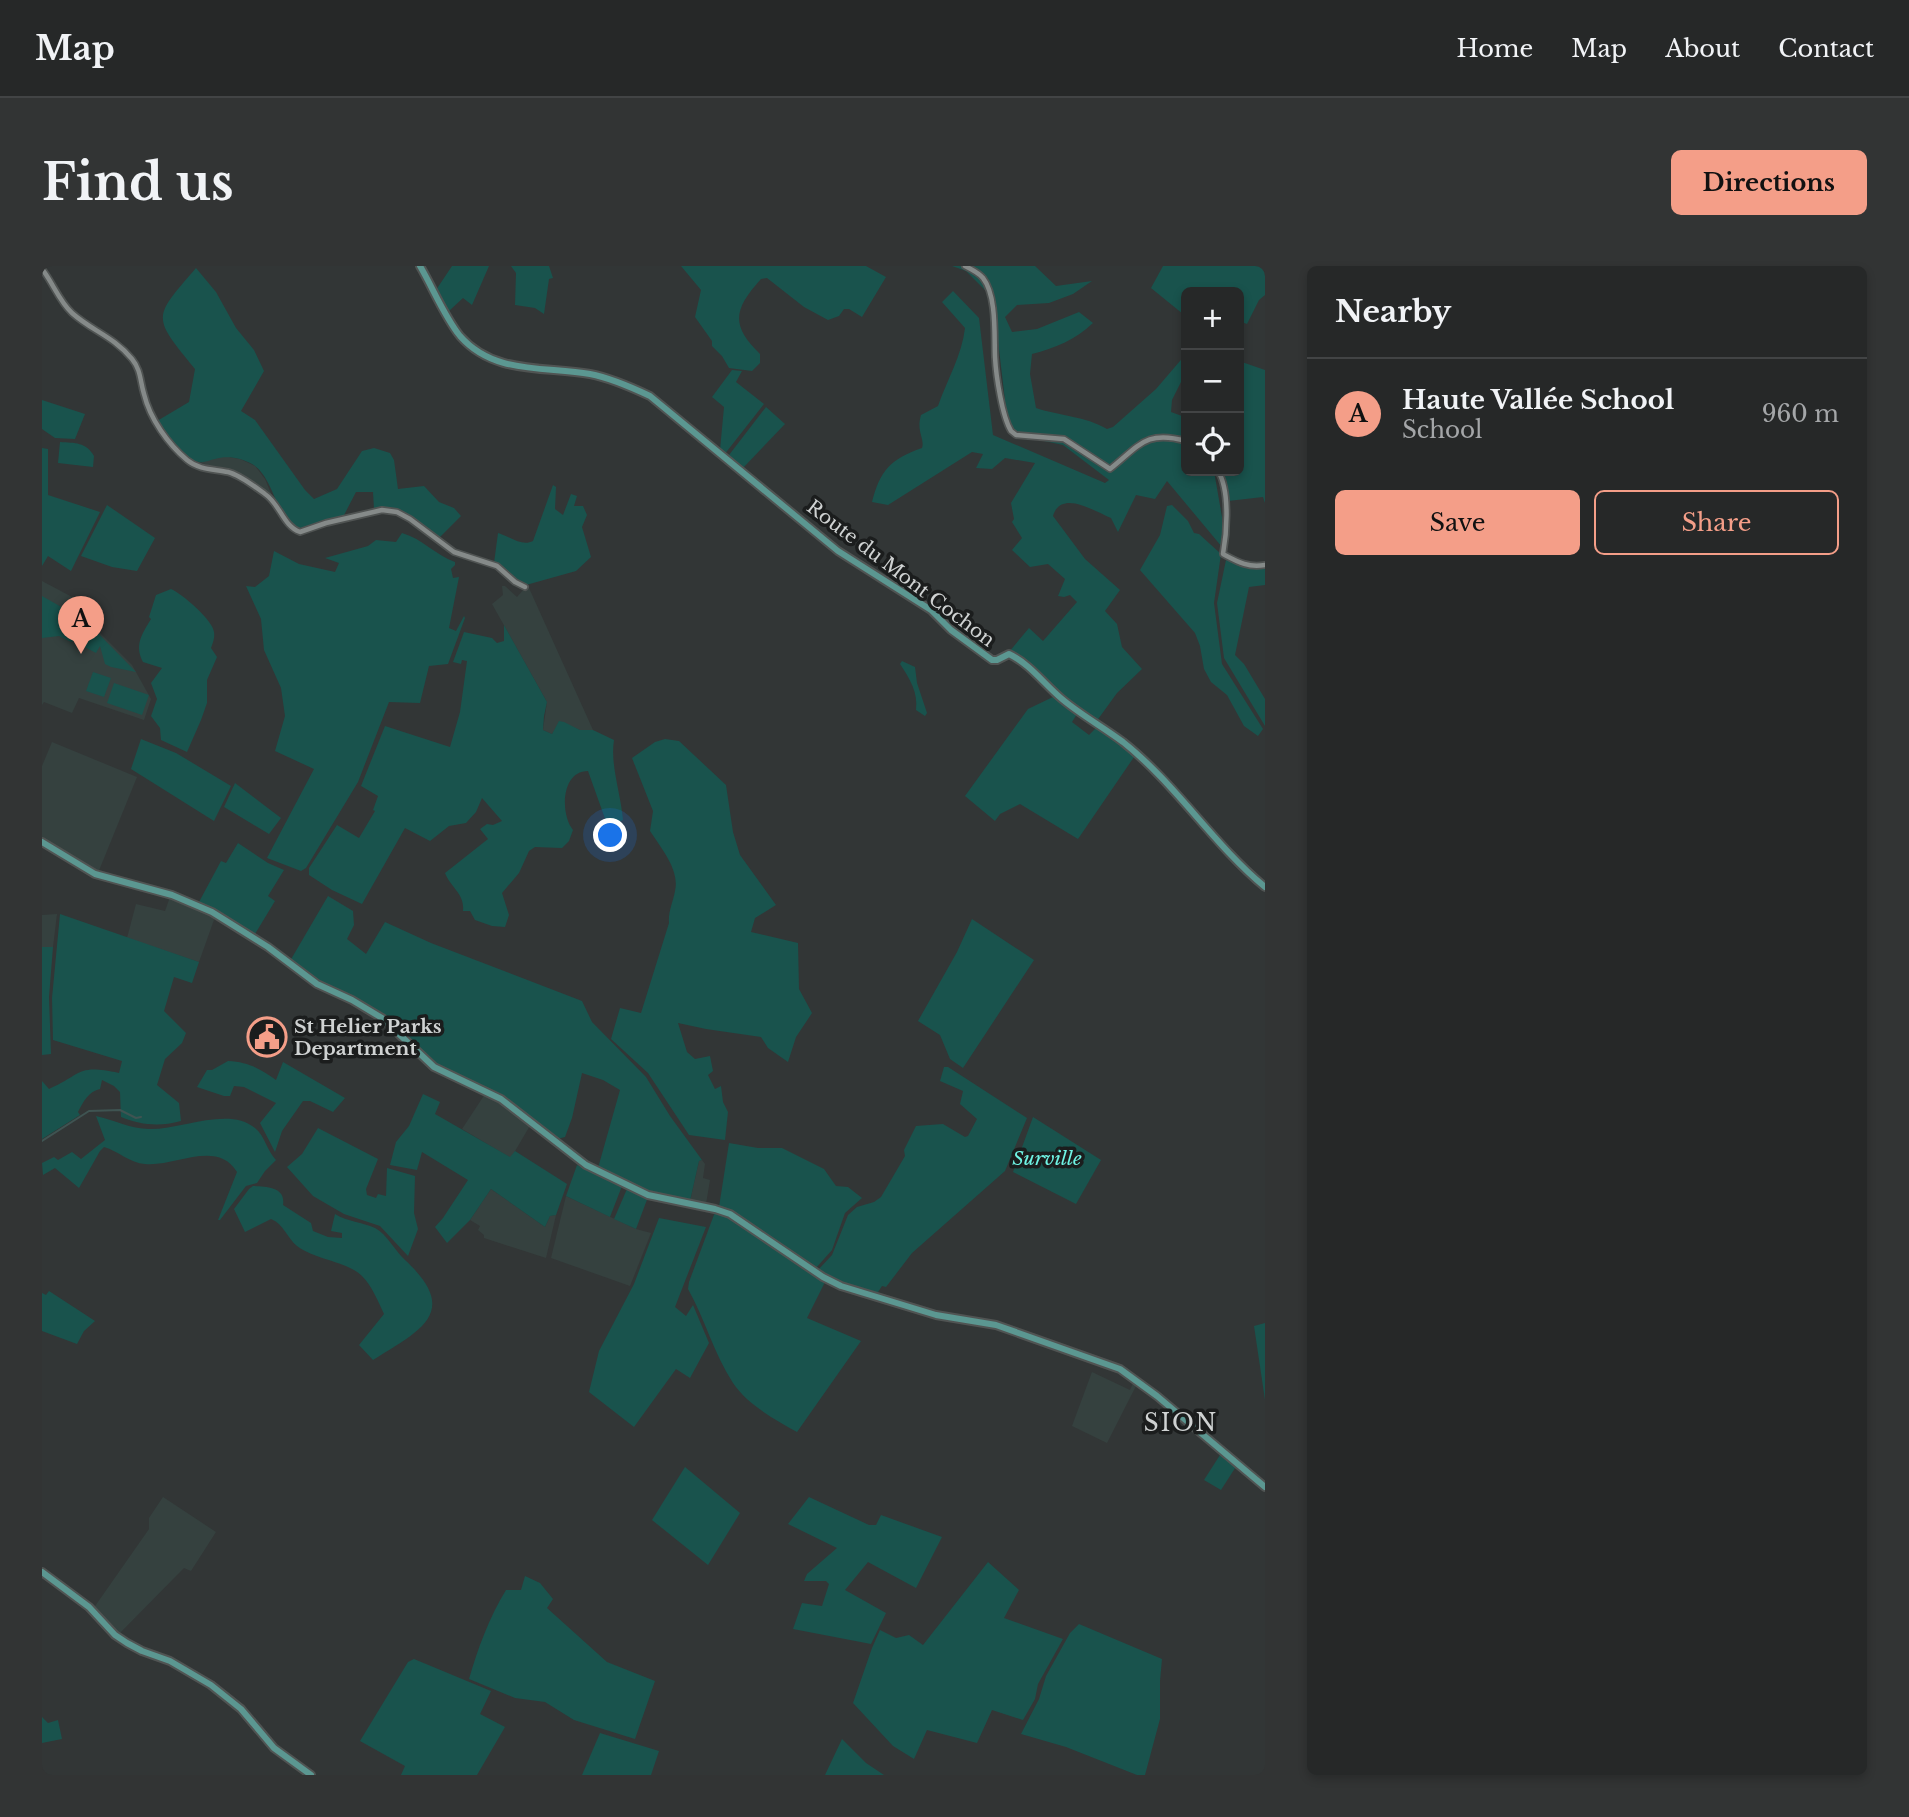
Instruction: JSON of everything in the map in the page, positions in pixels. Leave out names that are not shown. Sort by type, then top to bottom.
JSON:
[{"type":"main road","name":"Route du Mont Cochon","points":[[420,266],[458,332],[478,352],[511,366],[590,374],[650,396],[838,551],[931,610],[951,631],[994,661],[1009,654],[1022,662],[1083,716],[1123,742],[1265,887]]},
{"type":"main road","points":[[42,842],[94,874],[172,895],[212,912],[268,947],[317,984],[382,1018],[434,1068],[501,1099],[533,1122],[573,1157],[604,1175],[649,1195],[730,1214],[823,1277],[841,1286],[936,1315],[996,1325],[1120,1369],[1157,1396],[1265,1487]]},
{"type":"main road","points":[[42,1572],[89,1607],[127,1643],[170,1661],[211,1685],[241,1709],[274,1748],[311,1775]]},
{"type":"street","points":[[965,266],[984,279],[988,291],[995,322],[995,358],[1011,431],[1026,436],[1064,439],[1110,469],[1147,440],[1165,436],[1181,440]]},
{"type":"street","points":[[42,269],[73,314],[114,341],[131,358],[138,368],[154,420],[177,451],[197,467],[231,473],[267,495],[294,530],[300,532],[382,510],[397,512],[454,552],[497,566],[515,583],[525,587]]},
{"type":"street","points":[[1221,476],[1224,481],[1226,517],[1223,554],[1242,565],[1265,565]]},
{"type":"shaded area","points":[[223,456],[240,459],[255,466],[265,479],[272,496],[234,471],[214,468],[200,462]]},
{"type":"shaded area","points":[[42,581],[74,598],[83,616],[132,665],[151,699],[144,720],[79,698],[72,713],[44,702],[42,705]]},
{"type":"shaded area","points":[[502,586],[517,597],[524,589],[529,588],[593,730],[580,730],[560,722],[552,734],[543,730],[547,702],[492,604],[503,595]]},
{"type":"shaded area","points":[[52,742],[137,777],[98,873],[42,838],[42,766]]},
{"type":"shaded area","points":[[170,897],[215,917],[199,962],[127,938],[136,904],[165,911]]},
{"type":"shaded area","points":[[57,914],[53,947],[42,947],[42,915]]},
{"type":"shaded area","points":[[485,1094],[531,1124],[511,1158],[462,1129]]},
{"type":"shaded area","points":[[702,1160],[705,1164],[703,1178],[710,1180],[706,1204],[690,1201],[699,1161]]},
{"type":"shaded area","points":[[491,1189],[545,1227],[550,1216],[556,1215],[546,1258],[484,1238],[478,1230],[480,1226],[470,1220]]},
{"type":"shaded area","points":[[566,1196],[636,1229],[651,1233],[630,1286],[551,1258]]},
{"type":"shaded area","points":[[1092,1372],[1130,1390],[1134,1381],[1137,1384],[1107,1443],[1072,1426]]},
{"type":"shaded area","points":[[163,1497],[216,1532],[191,1571],[184,1568],[119,1634],[93,1609],[149,1529],[149,1518]]},
{"type":"green space","points":[[452,266],[489,266],[472,305],[463,298],[449,311],[436,290]]},
{"type":"green space","points":[[511,266],[549,266],[553,278],[549,279],[544,314],[535,308],[515,305],[516,273]]},
{"type":"green space","points":[[681,266],[866,266],[886,277],[862,317],[844,309],[839,316],[828,320],[804,307],[767,278],[761,279],[745,299],[739,317],[744,334],[760,354],[760,363],[752,371],[729,368],[712,346],[712,341],[695,317],[701,290]]},
{"type":"green space","points":[[952,266],[1035,266],[1056,286],[1092,281],[1073,294],[1049,303],[1017,305],[1005,317],[1012,332],[1037,329],[1079,312],[1093,323],[1064,343],[1032,354],[1030,374],[1036,408],[1081,419],[1107,429],[1113,427],[1156,389],[1181,360],[1181,382],[1172,400],[1171,412],[1181,416],[1181,476],[1215,476],[1222,517],[1222,547],[1167,481],[1155,499],[1136,495],[1118,532],[1111,518],[1079,504],[1063,504],[1053,516],[1085,559],[1120,590],[1105,611],[1117,624],[1122,647],[1142,669],[1117,693],[1096,722],[1009,652],[1029,628],[1043,641],[1077,602],[1070,595],[1058,596],[1065,579],[1048,564],[1030,567],[1012,550],[1022,538],[1012,522],[1014,519],[1011,503],[1035,463],[1005,458],[992,469],[976,468],[983,454],[972,452],[888,505],[872,502],[879,482],[888,468],[902,457],[922,448],[919,426],[921,415],[938,406],[958,358],[965,328],[942,302],[953,291],[979,318],[993,435],[1105,483],[1109,480],[1063,445],[1016,435],[1008,426],[993,298],[966,271]]},
{"type":"green space","points":[[1163,266],[1265,266],[1265,295],[1259,300],[1247,324],[1244,323],[1244,287],[1181,287],[1181,312],[1151,288]]},
{"type":"green space","points":[[196,268],[216,292],[236,328],[254,350],[264,371],[241,411],[255,420],[305,490],[314,499],[337,489],[362,451],[374,448],[390,453],[394,460],[398,489],[424,486],[439,502],[454,508],[461,516],[439,538],[409,515],[392,508],[374,509],[373,492],[356,492],[343,517],[299,529],[284,516],[266,478],[252,464],[229,457],[199,462],[186,457],[175,446],[157,421],[189,402],[195,369],[171,338],[163,318],[171,298]]},
{"type":"green space","points":[[1244,363],[1265,370],[1265,503],[1263,497],[1228,501],[1224,476],[1244,476]]},
{"type":"green space","points":[[732,370],[742,371],[736,382],[764,404],[724,455],[720,450],[724,407],[712,397]]},
{"type":"green space","points":[[42,400],[85,414],[75,439],[55,438],[42,429]]},
{"type":"green space","points":[[766,407],[785,424],[742,469],[728,458],[729,455]]},
{"type":"green space","points":[[60,442],[80,444],[87,448],[94,456],[93,467],[58,463]]},
{"type":"green space","points":[[42,448],[48,449],[48,495],[100,512],[71,571],[48,556],[42,566]]},
{"type":"green space","points":[[553,485],[556,487],[555,509],[563,515],[571,494],[577,496],[574,506],[583,506],[587,515],[582,527],[591,557],[576,571],[526,585],[516,580],[500,564],[494,563],[498,533],[520,542],[533,541]]},
{"type":"green space","points":[[107,505],[155,538],[137,571],[112,567],[81,556]]},
{"type":"green space","points":[[1172,505],[1188,521],[1194,533],[1199,534],[1221,554],[1214,603],[1222,664],[1263,729],[1258,736],[1244,726],[1227,695],[1211,682],[1204,669],[1195,633],[1140,570],[1160,535],[1167,506]]},
{"type":"green space","points":[[402,533],[455,562],[451,569],[453,578],[459,577],[449,628],[456,631],[464,616],[465,618],[448,664],[429,666],[420,703],[389,702],[358,782],[306,868],[301,871],[267,858],[314,769],[275,751],[285,716],[281,688],[264,650],[261,619],[246,586],[255,587],[269,576],[274,551],[299,564],[335,572],[339,563],[325,558],[368,546],[376,540],[396,542]]},
{"type":"green space","points":[[1226,560],[1242,566],[1265,568],[1265,585],[1249,587],[1235,655],[1244,664],[1265,699],[1265,726],[1224,658],[1217,603]]},
{"type":"green space","points":[[171,589],[189,601],[208,621],[214,634],[211,648],[217,657],[207,680],[207,703],[187,752],[161,740],[160,728],[151,716],[157,699],[151,683],[162,668],[143,662],[139,650],[142,635],[151,619],[149,617],[156,595]]},
{"type":"green space","points":[[42,596],[86,621],[136,672],[105,664],[100,646],[96,653],[59,636],[42,638]]},
{"type":"green space","points":[[504,625],[547,702],[543,730],[552,734],[559,721],[580,730],[593,730],[614,740],[615,769],[623,820],[608,827],[588,771],[572,778],[565,804],[573,830],[569,841],[562,848],[535,847],[529,851],[519,873],[502,893],[509,915],[505,927],[475,920],[470,911],[463,911],[460,895],[445,873],[488,839],[480,829],[487,824],[493,825],[502,821],[482,798],[476,812],[466,823],[449,826],[430,841],[405,828],[362,904],[332,890],[309,875],[309,868],[337,825],[359,838],[375,811],[373,810],[378,796],[361,786],[385,726],[450,747],[460,712],[467,661],[462,660],[461,664],[453,662],[464,632],[492,638],[497,643],[504,641]]},
{"type":"green space","points":[[902,661],[915,667],[917,683],[927,713],[925,716],[916,710],[914,691],[900,664]]},
{"type":"green space","points":[[93,672],[111,678],[104,697],[86,691]]},
{"type":"green space","points":[[114,683],[149,695],[142,715],[107,703]]},
{"type":"green space","points":[[1055,696],[1077,714],[1072,722],[1089,735],[1097,727],[1119,742],[1134,757],[1078,839],[1020,804],[1000,814],[995,821],[965,796],[1028,709]]},
{"type":"green space","points":[[141,739],[176,753],[231,786],[214,821],[131,769]]},
{"type":"green space","points":[[665,739],[679,741],[726,785],[733,832],[740,855],[776,905],[755,918],[751,932],[798,943],[799,989],[812,1013],[796,1037],[788,1062],[768,1048],[761,1037],[678,1023],[687,1052],[695,1059],[710,1056],[713,1071],[708,1075],[715,1089],[721,1086],[723,1102],[728,1112],[725,1140],[689,1135],[648,1073],[611,1039],[620,1008],[641,1013],[669,923],[675,891],[672,867],[650,831],[653,811],[632,758],[655,742]]},
{"type":"green space","points":[[235,783],[281,818],[269,834],[224,807]]},
{"type":"green space","points":[[238,843],[284,870],[268,896],[275,901],[255,934],[199,902],[221,861],[226,863]]},
{"type":"green space","points":[[328,896],[353,911],[354,925],[347,939],[366,954],[385,922],[431,943],[582,1001],[592,1022],[646,1077],[702,1160],[699,1161],[690,1201],[655,1194],[598,1168],[620,1090],[603,1080],[582,1073],[565,1137],[557,1139],[501,1095],[441,1067],[423,1055],[370,1008],[290,961]]},
{"type":"green space","points":[[60,914],[199,962],[192,983],[174,977],[164,1011],[186,1033],[182,1043],[165,1059],[157,1085],[179,1103],[181,1121],[150,1124],[121,1117],[120,1092],[102,1080],[100,1089],[84,1101],[78,1112],[80,1115],[42,1139],[42,1081],[49,1089],[87,1070],[119,1073],[122,1061],[53,1040],[52,998]]},
{"type":"green space","points":[[972,919],[1034,960],[963,1068],[950,1059],[940,1035],[918,1021],[957,952]]},
{"type":"green space","points":[[42,947],[53,947],[49,997],[51,1054],[42,1055]]},
{"type":"green space","points":[[228,1061],[254,1067],[276,1080],[283,1062],[345,1098],[333,1112],[310,1101],[303,1101],[282,1131],[275,1152],[260,1123],[276,1103],[244,1087],[234,1086],[230,1096],[224,1096],[197,1087],[207,1070]]},
{"type":"green space","points":[[944,1067],[1027,1118],[1005,1171],[912,1253],[886,1287],[882,1286],[876,1295],[830,1279],[818,1270],[832,1255],[848,1215],[857,1207],[881,1197],[905,1156],[904,1150],[916,1126],[943,1124],[965,1137],[968,1136],[977,1119],[960,1104],[963,1091],[940,1081]]},
{"type":"green space","points":[[423,1094],[440,1102],[435,1114],[510,1157],[515,1151],[567,1184],[556,1215],[550,1216],[545,1227],[491,1189],[470,1220],[447,1243],[435,1227],[468,1180],[422,1152],[417,1170],[390,1165],[396,1142],[409,1126]]},
{"type":"green space","points":[[96,1116],[142,1129],[232,1119],[255,1128],[276,1160],[257,1183],[246,1186],[220,1220],[237,1172],[229,1162],[218,1157],[195,1157],[145,1164],[104,1147],[79,1188],[55,1168],[43,1175],[42,1163],[54,1157],[58,1160],[72,1152],[81,1159],[105,1140]]},
{"type":"green space","name":"Surville","points":[[1033,1117],[1101,1160],[1076,1204],[1013,1172]]},
{"type":"green space","points":[[318,1128],[378,1159],[366,1189],[367,1195],[376,1198],[378,1194],[386,1196],[387,1168],[415,1176],[414,1213],[418,1229],[408,1256],[380,1226],[344,1214],[313,1196],[287,1167],[302,1154]]},
{"type":"green space","points":[[729,1143],[758,1148],[782,1148],[824,1169],[836,1186],[848,1187],[862,1198],[845,1213],[832,1250],[816,1268],[742,1218],[719,1207]]},
{"type":"green space","points":[[577,1165],[582,1165],[622,1186],[610,1217],[566,1196]]},
{"type":"green space","points":[[253,1186],[279,1191],[283,1205],[311,1223],[313,1231],[328,1237],[342,1238],[342,1233],[331,1231],[335,1214],[379,1231],[422,1278],[430,1293],[432,1307],[428,1318],[406,1339],[373,1360],[359,1345],[384,1314],[369,1284],[356,1271],[304,1251],[271,1219],[245,1232],[234,1209]]},
{"type":"green space","points":[[627,1189],[648,1197],[636,1229],[614,1219]]},
{"type":"green space","points":[[715,1212],[739,1222],[825,1282],[807,1318],[861,1341],[797,1432],[754,1405],[739,1391],[720,1360],[688,1289]]},
{"type":"green space","points":[[659,1218],[706,1227],[675,1307],[686,1316],[693,1305],[709,1343],[690,1378],[676,1369],[634,1427],[589,1392],[599,1351],[634,1284]]},
{"type":"green space","points":[[49,1291],[95,1321],[84,1331],[77,1344],[42,1331],[42,1293],[46,1295]]},
{"type":"green space","points":[[1265,1323],[1265,1400],[1254,1326]]},
{"type":"green space","points":[[1224,1453],[1237,1465],[1221,1490],[1204,1480]]},
{"type":"green space","points":[[685,1467],[740,1513],[708,1565],[652,1520]]},
{"type":"green space","points":[[809,1497],[869,1525],[876,1525],[881,1515],[942,1537],[916,1588],[868,1562],[845,1590],[886,1613],[871,1644],[793,1629],[802,1603],[822,1606],[829,1584],[826,1581],[804,1581],[807,1574],[837,1548],[788,1524]]},
{"type":"green space","points":[[988,1562],[1019,1590],[1004,1618],[1063,1639],[1038,1684],[1035,1699],[1023,1720],[992,1710],[977,1743],[927,1730],[914,1759],[893,1746],[853,1703],[872,1648],[880,1630],[896,1638],[909,1635],[923,1645]]},
{"type":"green space","points":[[525,1576],[540,1583],[553,1599],[547,1608],[607,1662],[655,1681],[635,1739],[574,1720],[545,1702],[515,1698],[469,1679],[484,1633],[500,1601],[506,1590],[521,1590]]},
{"type":"green space","points":[[1079,1624],[1162,1659],[1160,1719],[1145,1775],[1137,1775],[1066,1747],[1021,1734],[1039,1699],[1046,1676],[1070,1633]]},
{"type":"green space","points":[[414,1659],[491,1691],[480,1714],[505,1727],[477,1775],[401,1775],[405,1766],[360,1741],[408,1662]]},
{"type":"green space","points":[[42,1717],[48,1723],[58,1720],[62,1739],[42,1743]]},
{"type":"green space","points":[[600,1733],[659,1751],[651,1775],[582,1775]]},
{"type":"green space","points":[[842,1739],[866,1763],[884,1775],[825,1775]]},
{"type":"waterway","points":[[42,1141],[89,1111],[120,1110],[136,1118],[141,1117]]},
{"type":"place","name":"Haute Vallée School","points":[[81,654]]},
{"type":"place","name":"St Helier Parks Department","points":[[267,1037]]},
{"type":"district","name":"SION","points":[[1181,1423]]}]
